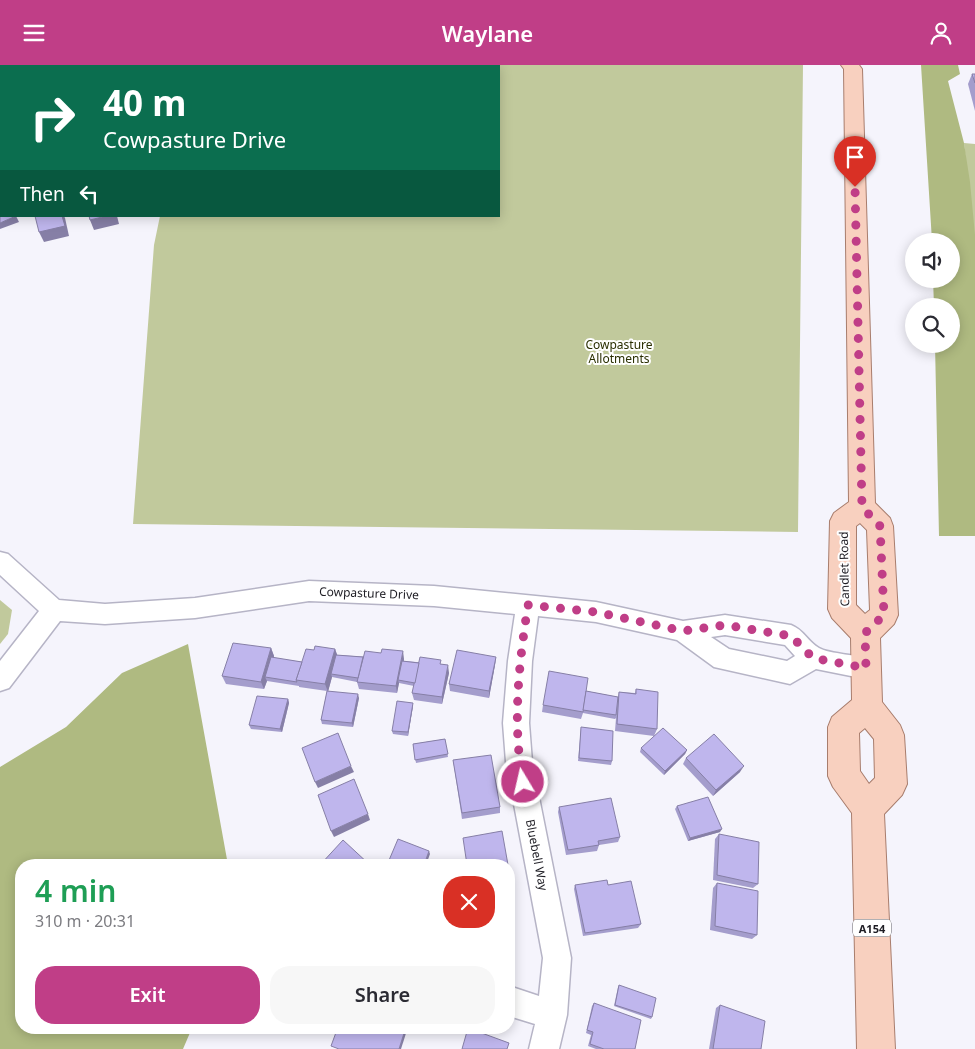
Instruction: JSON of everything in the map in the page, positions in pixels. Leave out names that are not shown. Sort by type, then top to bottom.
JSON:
[{"type":"main road","points":[[853,66],[862,507],[880,526],[884,615],[865,633],[867,707],[889,735],[892,784],[868,808],[844,776],[843,727],[867,707]]},
{"type":"main road","name":"Candlet Road","points":[[862,507],[843,521],[842,609],[865,633]]},
{"type":"main road","name":"A154","points":[[868,808],[876,1049]]},
{"type":"street","points":[[0,561],[54,610],[0,680]]},
{"type":"street","name":"Cowpasture Drive","points":[[54,610],[105,614],[195,608],[309,591],[434,596],[596,612],[683,631],[725,625],[791,636],[813,658],[790,673],[749,665],[723,659],[683,631]]},
{"type":"street","name":"Bluebell Way","points":[[528,605],[520,661],[516,723],[519,762],[557,958],[552,1015],[544,1049]]},
{"type":"street","points":[[813,658],[866,668]]},
{"type":"street","points":[[515,1003],[552,1015]]},
{"type":"green space","name":"Cowpasture Allotments","points":[[500,65],[803,65],[798,532],[133,524],[154,245],[160,217],[500,217]]},
{"type":"green space","points":[[921,65],[958,65],[960,74],[948,81],[964,143],[975,235],[975,536],[939,536],[935,353],[960,353],[960,298],[934,298],[933,288],[960,288],[960,233],[932,233]]},
{"type":"green space","points":[[964,143],[975,144],[975,246]]},
{"type":"green space","points":[[0,600],[12,610],[8,634],[0,644]]},
{"type":"green space","points":[[188,644],[227,859],[15,859],[15,1034],[189,1034],[183,1049],[0,1049],[0,767],[66,727],[122,673]]},
{"type":"building","points":[[0,217],[14,217],[0,223]]},
{"type":"building","points":[[35,217],[62,217],[65,226],[39,232]]},
{"type":"building","points":[[89,217],[102,217],[90,220]]},
{"type":"building","points":[[233,643],[271,648],[261,682],[222,676]]},
{"type":"building","points":[[315,646],[335,649],[325,684],[296,680],[306,649],[314,650]]},
{"type":"building","points":[[382,649],[403,651],[396,686],[357,682],[365,651],[381,653]]},
{"type":"building","points":[[457,650],[496,657],[489,691],[449,684]]},
{"type":"building","points":[[336,655],[363,657],[358,678],[331,674]]},
{"type":"building","points":[[271,657],[302,662],[297,682],[265,677]]},
{"type":"building","points":[[420,657],[441,660],[440,664],[448,665],[442,697],[412,693]]},
{"type":"building","points":[[402,661],[419,663],[415,683],[398,680]]},
{"type":"building","points":[[549,671],[588,678],[583,712],[543,705]]},
{"type":"building","points":[[636,689],[658,692],[657,729],[617,724],[619,692],[636,694]]},
{"type":"building","points":[[327,691],[358,694],[352,723],[321,720]]},
{"type":"building","points":[[586,691],[618,697],[616,715],[583,710]]},
{"type":"building","points":[[257,696],[288,699],[280,729],[249,725]]},
{"type":"building","points":[[397,701],[413,703],[408,732],[392,731]]},
{"type":"building","points":[[581,727],[613,731],[612,761],[579,758]]},
{"type":"building","points":[[663,728],[687,750],[665,771],[641,748]]},
{"type":"building","points":[[338,733],[351,766],[315,782],[302,748]]},
{"type":"building","points":[[714,734],[744,766],[716,790],[686,758]]},
{"type":"building","points":[[445,739],[448,754],[415,760],[413,744]]},
{"type":"building","points":[[491,755],[500,807],[462,813],[453,760]]},
{"type":"building","points":[[354,779],[368,814],[331,831],[318,795]]},
{"type":"building","points":[[708,797],[722,829],[690,838],[677,806]]},
{"type":"building","points":[[611,798],[620,837],[598,841],[599,845],[568,850],[559,807]]},
{"type":"building","points":[[502,831],[507,859],[466,859],[463,838]]},
{"type":"building","points":[[719,834],[759,842],[758,884],[717,875]]},
{"type":"building","points":[[398,839],[429,851],[426,859],[390,859]]},
{"type":"building","points":[[343,840],[364,859],[326,859]]},
{"type":"building","points":[[607,880],[608,885],[631,881],[641,924],[585,933],[575,885]]},
{"type":"building","points":[[717,883],[758,891],[757,935],[715,926]]},
{"type":"building","points":[[619,985],[656,998],[652,1017],[615,1005]]},
{"type":"building","points":[[594,1003],[641,1020],[635,1049],[604,1049],[590,1044],[593,1032],[587,1030]]},
{"type":"building","points":[[720,1005],[765,1021],[761,1049],[713,1049]]},
{"type":"building","points":[[335,1034],[404,1034],[399,1049],[339,1049],[331,1046]]},
{"type":"building","points":[[466,1034],[484,1034],[509,1043],[507,1049],[462,1049]]},
{"type":"route","points":[[523,782],[519,762],[516,723],[520,661],[528,605],[596,612],[683,631],[725,625],[791,636],[813,658],[866,668],[865,633],[884,615],[880,526],[862,507],[855,187]]}]
